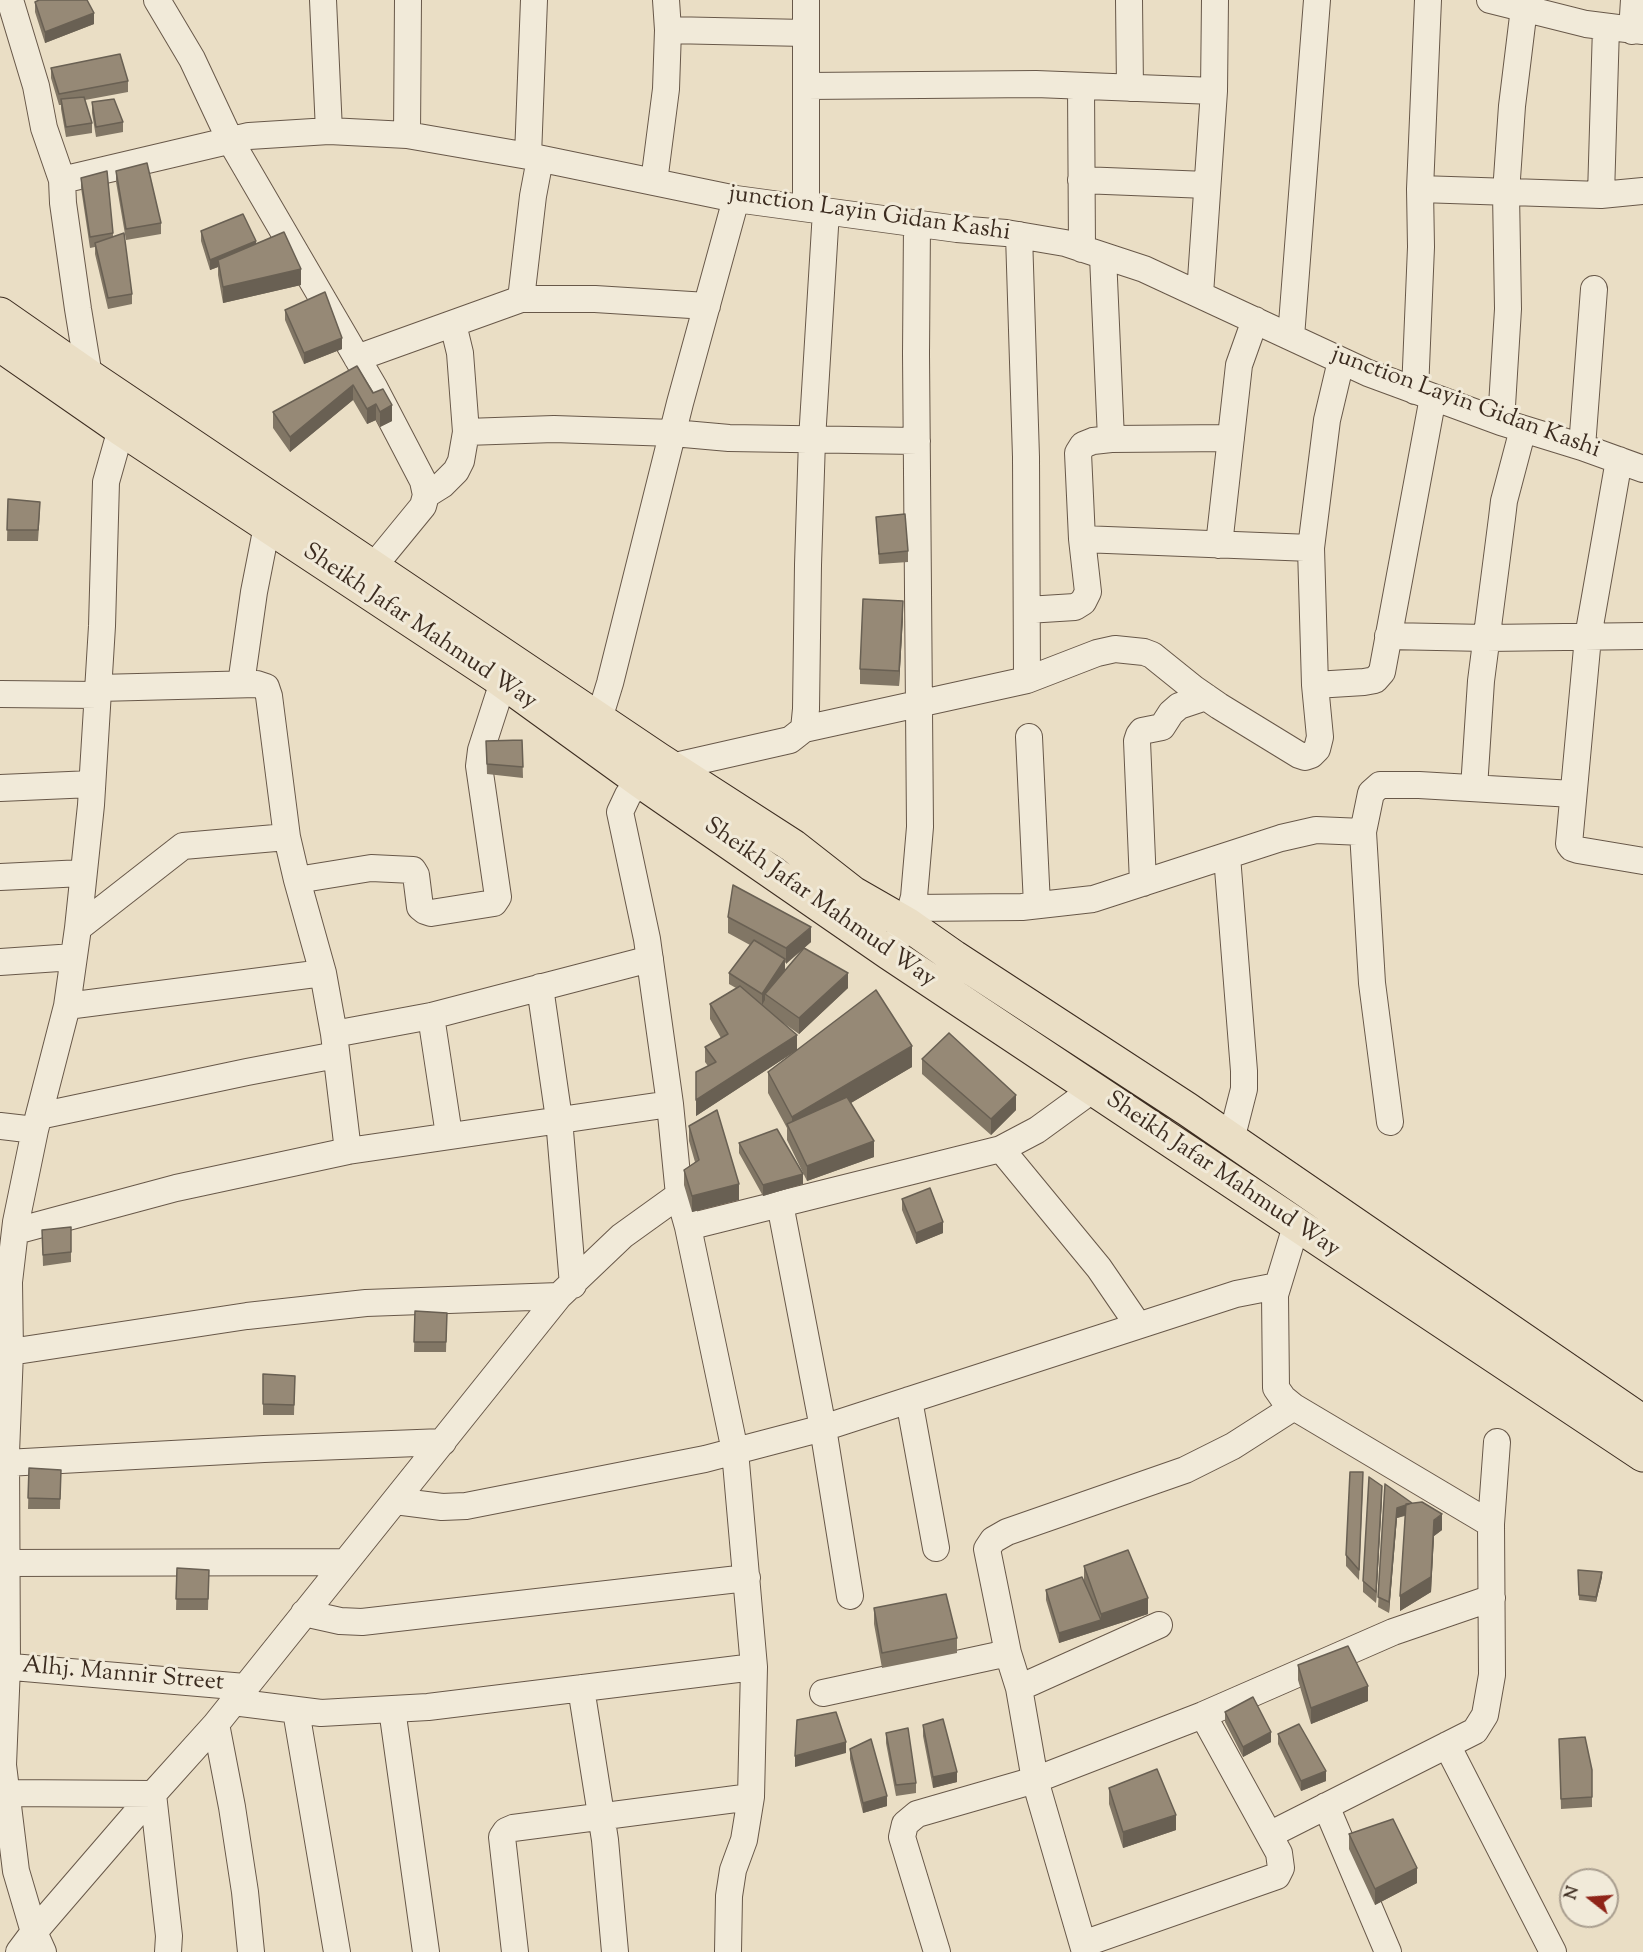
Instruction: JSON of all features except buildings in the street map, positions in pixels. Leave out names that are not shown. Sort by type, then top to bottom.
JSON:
[{"type":"main road","name":"Sheikh Jafar Mahmud Way","points":[[0,314],[599,719],[793,846],[853,892],[909,916],[1643,1422]]},
{"type":"main road","name":"Sheikh Jafar Mahmud Way","points":[[0,345],[502,682],[640,781],[889,953],[1643,1455]]},
{"type":"street","points":[[10,0],[36,86],[44,128],[62,180],[63,203],[89,376]]},
{"type":"street","points":[[157,0],[192,59],[230,140],[357,358],[423,481],[426,495],[423,506],[373,567]]},
{"type":"street","points":[[323,0],[329,131]]},
{"type":"street","points":[[407,135],[408,0]]},
{"type":"street","points":[[521,299],[533,196],[534,0]]},
{"type":"street","points":[[654,182],[666,89],[668,30],[666,0]]},
{"type":"street","points":[[804,729],[816,209],[807,86],[806,0]]},
{"type":"street","points":[[1129,0],[1130,88]]},
{"type":"street","points":[[1200,294],[1214,91],[1215,0]]},
{"type":"street","points":[[1292,337],[1317,0]]},
{"type":"street","points":[[1315,685],[1375,680],[1382,672],[1388,636],[1424,394],[1420,189],[1428,0]]},
{"type":"street","points":[[1474,788],[1481,681],[1512,426],[1506,192],[1512,106],[1506,3],[1586,24],[1637,31],[1634,0]]},
{"type":"street","points":[[1601,195],[1605,27]]},
{"type":"street","points":[[668,30],[805,33]]},
{"type":"street","points":[[807,86],[1036,84],[1214,91]]},
{"type":"street","points":[[1081,86],[1081,180],[1092,252],[1111,439]]},
{"type":"street","name":"junction Layin Gidan Kashi","points":[[62,180],[249,136],[329,131],[407,135],[534,157],[735,199],[917,224],[1019,235],[1065,243],[1144,269],[1368,374],[1512,426],[1631,464]]},
{"type":"street","points":[[1081,180],[1207,185]]},
{"type":"street","points":[[1420,189],[1601,195],[1643,191]]},
{"type":"street","points":[[599,719],[735,199]]},
{"type":"street","points":[[889,953],[909,916],[914,897],[920,827],[917,224]]},
{"type":"street","points":[[1019,235],[1026,457],[1027,680]]},
{"type":"street","points":[[1582,447],[1594,289]]},
{"type":"street","points":[[357,358],[521,299],[596,299],[707,306]]},
{"type":"street","points":[[1218,545],[1239,365],[1255,320]]},
{"type":"street","points":[[426,495],[442,485],[456,471],[461,461],[465,432],[460,352],[453,324]]},
{"type":"street","points":[[671,767],[790,740],[804,729],[1027,680],[1097,653],[1115,649],[1152,655],[1206,697],[1305,757],[1317,749],[1320,737],[1315,685],[1311,548],[1327,420],[1341,361]]},
{"type":"street","points":[[32,1945],[8,1872],[7,1793],[1,1765],[5,1558],[4,1282],[10,1225],[67,1006],[74,957],[92,784],[102,626],[106,482],[122,429]]},
{"type":"street","points":[[465,432],[554,429],[729,438],[917,441]]},
{"type":"street","points":[[1027,610],[1075,607],[1083,602],[1088,592],[1082,539],[1078,453],[1083,445],[1093,441],[1111,439],[1231,438]]},
{"type":"street","points":[[1631,464],[1588,637],[1568,839],[1572,848],[1643,861]]},
{"type":"street","points":[[241,684],[254,592],[267,526]]},
{"type":"street","points":[[1082,539],[1311,548]]},
{"type":"street","points":[[1388,636],[1486,638],[1643,636]]},
{"type":"street","points":[[297,880],[371,868],[413,870],[416,875],[420,907],[425,911],[431,913],[494,903],[498,897],[479,766],[481,750],[502,682]]},
{"type":"street","points":[[0,694],[98,692],[241,684],[257,684],[266,687],[287,837],[323,973],[335,1045],[348,1151]]},
{"type":"street","points":[[1143,883],[1137,741],[1139,735],[1142,731],[1162,727],[1171,713],[1179,706],[1206,697]]},
{"type":"street","points":[[1029,737],[1037,905]]},
{"type":"street","points":[[640,781],[627,795],[620,812],[650,959],[670,1104],[679,1196],[688,1227],[735,1451],[754,1667],[751,1797],[744,1840],[733,1870],[729,1896],[728,1952]]},
{"type":"street","points":[[0,788],[92,784]]},
{"type":"street","points":[[1390,1122],[1372,983],[1363,832],[1371,793],[1380,785],[1419,784],[1573,794]]},
{"type":"street","points":[[909,916],[1093,899],[1262,843],[1316,830],[1363,832]]},
{"type":"street","points":[[78,928],[183,846],[287,837]]},
{"type":"street","points":[[1227,856],[1244,1071],[1244,1089],[1231,1140]]},
{"type":"street","points":[[0,877],[83,873]]},
{"type":"street","points":[[0,962],[74,957]]},
{"type":"street","points":[[0,1126],[37,1123],[247,1072],[430,1016],[650,959]]},
{"type":"street","points":[[67,1006],[323,973]]},
{"type":"street","points":[[540,987],[560,1119],[566,1290]]},
{"type":"street","points":[[430,1016],[449,1135]]},
{"type":"street","points":[[688,1227],[1001,1149],[1037,1130],[1092,1090]]},
{"type":"street","points":[[10,1225],[348,1151],[670,1104]]},
{"type":"street","points":[[1001,1149],[1100,1268],[1138,1325]]},
{"type":"street","points":[[32,1945],[153,1794],[216,1724],[566,1290],[622,1236],[679,1196]]},
{"type":"street","points":[[780,1204],[822,1428],[850,1596]]},
{"type":"street","points":[[1296,1226],[1277,1286],[1275,1305],[1276,1388],[1294,1407],[1491,1524]]},
{"type":"street","points":[[395,1501],[442,1507],[466,1506],[705,1459],[822,1428],[1236,1294],[1277,1286]]},
{"type":"street","points":[[6,1364],[247,1316],[366,1303],[566,1290]]},
{"type":"street","points":[[909,1400],[936,1548]]},
{"type":"street","points":[[1203,1715],[1279,1852],[1281,1868],[1277,1876],[1084,1948],[1035,1780],[1019,1688],[1008,1653],[987,1549],[993,1540],[1007,1532],[1185,1470],[1233,1446],[1294,1407]]},
{"type":"street","points":[[4,1456],[443,1442]]},
{"type":"street","points":[[1269,1835],[1475,1731],[1485,1715],[1492,1676],[1491,1524],[1497,1442]]},
{"type":"street","points":[[5,1558],[345,1562]]},
{"type":"street","points":[[304,1613],[340,1622],[362,1622],[747,1578]]},
{"type":"street","points":[[933,1951],[902,1838],[905,1824],[917,1814],[1035,1780],[1203,1715],[1393,1632],[1492,1598]]},
{"type":"street","points":[[1019,1688],[1159,1625]]},
{"type":"street","points":[[823,1693],[1008,1653]]},
{"type":"street","name":"Alhj. Mannir Street","points":[[4,1666],[239,1695],[296,1711],[321,1713],[428,1707],[754,1667]]},
{"type":"street","points":[[581,1688],[601,1817],[615,1952]]},
{"type":"street","points":[[392,1709],[426,1952]]},
{"type":"street","points":[[296,1711],[337,1952]]},
{"type":"street","points":[[216,1724],[232,1807],[245,1892],[251,1952]]},
{"type":"street","points":[[1447,1745],[1553,1952]]},
{"type":"street","points":[[7,1793],[153,1794]]},
{"type":"street","points":[[153,1794],[169,1936],[168,1952]]},
{"type":"street","points":[[515,1952],[502,1837],[506,1831],[513,1828],[751,1797]]},
{"type":"street","points":[[1326,1806],[1389,1952]]}]
